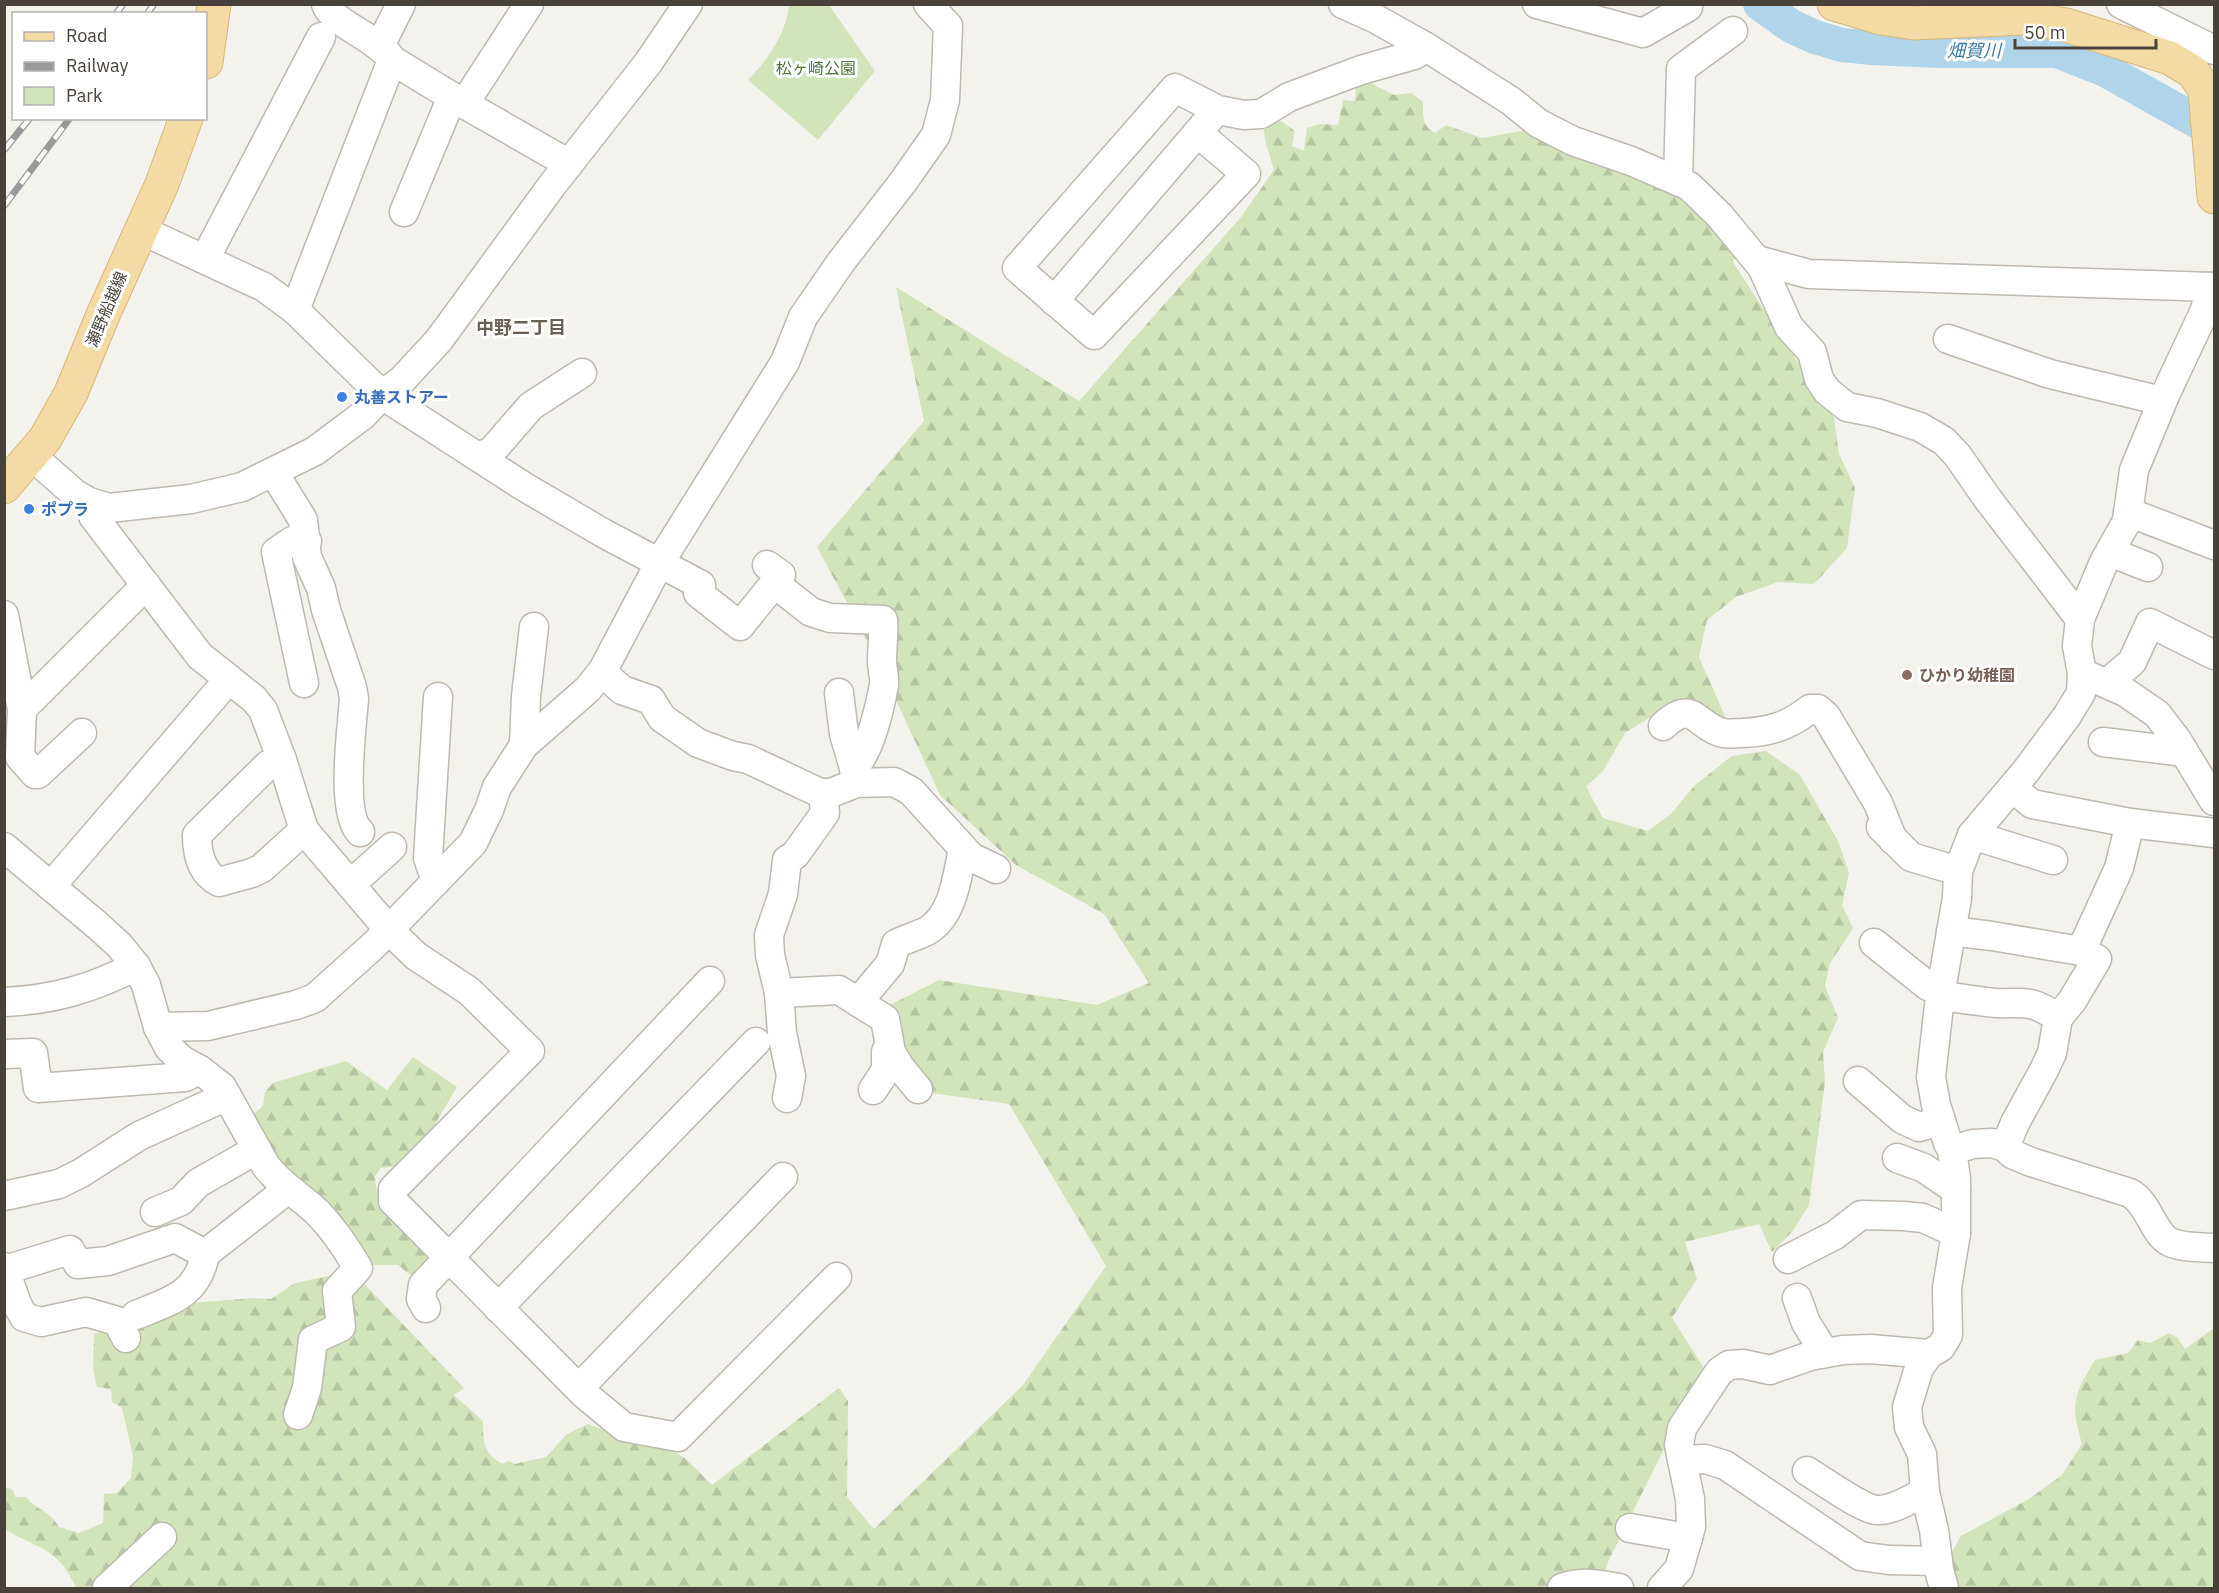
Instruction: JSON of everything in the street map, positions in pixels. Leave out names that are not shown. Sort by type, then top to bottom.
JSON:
[{"type":"main road","points":[[207,55],[214,4]]},
{"type":"main road","points":[[1834,4],[1881,18],[1914,23],[2024,18],[2066,25],[2170,58],[2193,72],[2209,94],[2214,190]]},
{"type":"main road","name":"瀬野船越線","points":[[4,487],[45,439],[71,393],[162,184],[185,120]]},
{"type":"street","points":[[326,4],[327,9],[337,18],[386,53],[458,100],[569,164]]},
{"type":"street","points":[[295,310],[386,53],[401,4]]},
{"type":"street","points":[[404,212],[458,100],[529,4]]},
{"type":"street","points":[[32,456],[75,494],[89,502],[109,507],[191,499],[242,487],[315,451],[363,415],[382,395],[402,380],[439,340],[569,164],[648,63],[688,4]]},
{"type":"street","points":[[1343,4],[1378,12],[1426,47],[1511,101],[1538,123],[1573,141],[1631,161],[1689,186],[1707,202],[1757,260],[1783,310],[1789,327],[1812,352],[1819,379],[1827,391],[1847,407],[1877,413],[1920,427],[1944,441],[1958,456],[1987,498],[2080,619]]},
{"type":"street","points":[[1537,4],[1573,9],[1643,33],[1688,7]]},
{"type":"street","points":[[2110,38],[2112,4]]},
{"type":"street","points":[[2121,4],[2214,50]]},
{"type":"street","points":[[158,1027],[208,1026],[296,1005],[315,998],[389,930],[473,843],[497,787],[524,745],[588,689],[602,672],[660,562],[785,362],[803,317],[840,262],[903,182],[936,135],[945,100],[948,26],[937,8]]},
{"type":"street","points":[[1678,181],[1681,69],[1733,31]]},
{"type":"street","points":[[205,259],[321,37]]},
{"type":"street","points":[[1198,133],[1246,174],[1095,335],[1017,268],[1175,88],[1218,110],[1244,116],[1261,114],[1289,97],[1361,70],[1414,56],[1426,47]]},
{"type":"street","points":[[1054,301],[1218,110]]},
{"type":"street","points":[[141,230],[264,287],[295,310],[382,395],[603,533],[700,585],[698,593],[740,626],[771,574],[811,612],[830,618],[883,620],[884,683],[866,750],[855,775],[831,793],[823,793],[748,759],[698,743],[662,718],[651,700],[622,690],[602,672]]},
{"type":"street","points":[[1757,260],[1809,274],[2212,287],[2205,310],[2162,401],[2134,470],[2127,521],[2110,552],[2080,619],[2077,646],[2094,678],[2126,692],[2157,714],[2214,801]]},
{"type":"street","points":[[1948,339],[2058,376],[2162,401]]},
{"type":"street","points":[[478,457],[492,451],[531,406],[582,373]]},
{"type":"street","points":[[274,473],[303,520],[307,557],[321,588],[354,699],[348,795],[356,828],[360,832]]},
{"type":"street","points":[[89,502],[93,516],[200,656],[254,699],[263,710],[282,760],[304,830],[389,930],[416,956],[470,991],[530,1051],[393,1189],[393,1201],[447,1258],[579,1388],[624,1427],[678,1437],[837,1277]]},
{"type":"street","points":[[2128,512],[2214,545]]},
{"type":"street","points":[[304,683],[276,552],[292,541],[307,541]]},
{"type":"street","points":[[2110,552],[2148,567]]},
{"type":"street","points":[[22,709],[146,585]]},
{"type":"street","points":[[4,615],[22,709],[20,757],[35,774],[38,774],[82,733]]},
{"type":"street","points":[[1662,1588],[1679,1569],[1691,1527],[1690,1499],[1679,1445],[1682,1428],[1719,1372],[1729,1365],[1743,1364],[1770,1370],[1825,1353],[1870,1349],[1929,1354],[1935,1352],[1947,1340],[1947,1288],[1956,1233],[1956,1190],[1952,1150],[1936,1105],[1931,1077],[1941,994],[1957,898],[1958,871],[1972,836],[2067,716],[2081,693],[2094,678],[2132,662],[2150,623],[2214,655]]},
{"type":"street","points":[[524,745],[526,696],[534,627]]},
{"type":"street","points":[[51,886],[229,679]]},
{"type":"street","points":[[839,693],[844,734],[855,775]]},
{"type":"street","points":[[436,881],[428,858],[438,697]]},
{"type":"street","points":[[1664,726],[1674,716],[1687,713],[1697,716],[1707,725],[1723,733],[1766,731],[1780,728],[1810,709],[1818,709],[1826,716],[1878,802],[1887,833],[1911,857],[1958,871]]},
{"type":"street","points":[[2103,742],[2184,752]]},
{"type":"street","points":[[282,760],[268,765],[197,835],[197,851],[208,876],[219,882],[262,868],[304,830]]},
{"type":"street","points":[[855,775],[894,782],[911,790],[971,857],[996,869]]},
{"type":"street","points":[[2014,785],[2032,804],[2130,823],[2214,833]]},
{"type":"street","points":[[787,1098],[791,1076],[782,1033],[779,993],[770,955],[769,935],[783,894],[787,860],[795,855],[825,813],[823,793]]},
{"type":"street","points":[[2081,951],[2119,868],[2130,823]]},
{"type":"street","points":[[1972,836],[2053,860]]},
{"type":"street","points":[[4,847],[119,945],[136,966],[146,985],[158,1027],[169,1048],[182,1060],[222,1087],[256,1150],[275,1178],[318,1213],[335,1233],[358,1268],[336,1291],[341,1327],[313,1340],[307,1388],[298,1415]]},
{"type":"street","points":[[351,884],[392,847]]},
{"type":"street","points":[[858,1002],[890,964],[896,944],[926,931],[950,903],[963,849]]},
{"type":"street","points":[[1951,931],[2081,951],[2097,959],[2058,1018],[2052,1053],[2005,1147]]},
{"type":"street","points":[[1874,943],[1941,994],[1997,1003],[2030,1004],[2043,1008],[2058,1018]]},
{"type":"street","points":[[4,1002],[30,1001],[66,995],[136,966]]},
{"type":"street","points":[[426,1308],[422,1299],[423,1285],[710,981]]},
{"type":"street","points":[[779,993],[839,990],[885,1019],[888,1045],[900,1067],[918,1089]]},
{"type":"street","points":[[498,1308],[756,1042]]},
{"type":"street","points":[[873,1090],[886,1070],[888,1045]]},
{"type":"street","points":[[4,1053],[33,1053],[38,1088],[185,1077],[200,1070]]},
{"type":"street","points":[[1858,1081],[1902,1119],[1918,1127],[1941,1121]]},
{"type":"street","points":[[4,1196],[59,1184],[81,1173],[139,1136],[227,1096]]},
{"type":"street","points":[[1952,1150],[1973,1144],[1992,1143],[2005,1147],[2013,1154],[2031,1162],[2115,1188],[2139,1198],[2162,1236],[2169,1242],[2214,1248]]},
{"type":"street","points":[[155,1212],[181,1202],[198,1183],[256,1150]]},
{"type":"street","points":[[1897,1158],[1924,1168],[1956,1190]]},
{"type":"street","points":[[579,1388],[783,1177]]},
{"type":"street","points":[[205,1254],[175,1238],[108,1260],[78,1264],[70,1250],[5,1269],[17,1304],[13,1320],[24,1317],[41,1322],[86,1312],[131,1327],[184,1294],[195,1283],[202,1270],[205,1254],[288,1189]]},
{"type":"street","points":[[1788,1259],[1835,1235],[1861,1215],[1923,1218],[1956,1233]]},
{"type":"street","points":[[1797,1298],[1806,1323],[1825,1353]]},
{"type":"street","points":[[1929,1354],[1918,1368],[1907,1407],[1909,1427],[1922,1454],[1926,1491],[1934,1530],[1934,1570],[1944,1588]]},
{"type":"street","points":[[1682,1460],[1705,1459],[1725,1465],[1845,1559],[1860,1556],[1934,1570]]},
{"type":"street","points":[[1807,1471],[1861,1504],[1877,1510],[1891,1508],[1926,1491]]},
{"type":"street","points":[[1630,1528],[1688,1538]]},
{"type":"street","points":[[107,1588],[162,1537]]},
{"type":"street","points":[[1562,1588],[1578,1583],[1619,1588]]},
{"type":"green space","name":"松ヶ崎公園","points":[[789,5],[829,5],[875,71],[818,140],[748,80],[775,46],[784,26]]},
{"type":"green space","points":[[1366,81],[1394,95],[1411,93],[1423,102],[1425,124],[1435,133],[1446,125],[1482,138],[1521,131],[1538,131],[1669,183],[1739,249],[1733,262],[1834,418],[1839,454],[1855,488],[1847,548],[1814,584],[1778,582],[1736,597],[1707,620],[1699,657],[1728,723],[1657,713],[1625,733],[1603,771],[1586,787],[1603,818],[1648,831],[1671,814],[1695,785],[1732,756],[1766,751],[1800,775],[1838,841],[1849,873],[1842,905],[1853,928],[1830,963],[1825,986],[1838,1018],[1823,1052],[1825,1082],[1809,1205],[1792,1232],[1772,1252],[1759,1224],[1685,1242],[1697,1279],[1672,1318],[1704,1368],[1607,1564],[1602,1588],[77,1588],[56,1558],[5,1529],[4,1487],[12,1489],[16,1497],[26,1497],[51,1517],[59,1527],[79,1533],[103,1523],[104,1494],[117,1493],[131,1478],[133,1456],[122,1408],[112,1402],[111,1389],[97,1387],[93,1368],[94,1334],[117,1328],[179,1304],[254,1298],[271,1299],[295,1283],[352,1271],[464,1388],[454,1395],[483,1421],[485,1446],[491,1455],[502,1464],[509,1461],[515,1464],[546,1457],[567,1434],[588,1424],[630,1439],[666,1447],[686,1459],[712,1485],[839,1388],[848,1401],[847,1497],[874,1529],[1023,1385],[1106,1266],[1009,1104],[910,1090],[886,1007],[939,980],[1097,1005],[1149,983],[1104,914],[1016,865],[940,795],[875,655],[817,547],[924,421],[896,287],[1079,401],[1241,217],[1274,170],[1264,131],[1272,123],[1281,121],[1295,131],[1292,146],[1304,151],[1307,128],[1320,124],[1338,125],[1343,100],[1355,101],[1356,88]]},
{"type":"green space","points":[[413,1057],[457,1087],[425,1141],[405,1165],[381,1168],[375,1176],[376,1187],[385,1208],[435,1257],[415,1279],[398,1265],[375,1265],[363,1262],[256,1134],[254,1114],[263,1106],[265,1092],[273,1083],[346,1061],[387,1090]]},
{"type":"green space","points":[[2214,1328],[2214,1588],[1954,1588],[1944,1566],[1961,1536],[2029,1499],[2062,1475],[2082,1444],[2076,1418],[2076,1400],[2082,1382],[2095,1360],[2128,1353],[2138,1340],[2150,1343],[2169,1333],[2178,1338],[2185,1349]]},
{"type":"waterway","name":"畑賀川","points":[[1760,4],[1791,26],[1815,37],[1842,45],[1940,51],[2057,51],[2105,70],[2214,131]]},
{"type":"railway","points":[[117,12],[123,4]]},
{"type":"railway","points":[[148,12],[154,4]]},
{"type":"railway","points":[[4,150],[28,120]]},
{"type":"railway","points":[[4,206],[68,120]]},
{"type":"place","name":"丸善ストアー","points":[[342,397]]},
{"type":"place","name":"ポプラ","points":[[29,509]]},
{"type":"place","name":"ひかり幼稚園","points":[[1907,675]]},
{"type":"district","name":"中野二丁目","points":[[521,328]]}]
